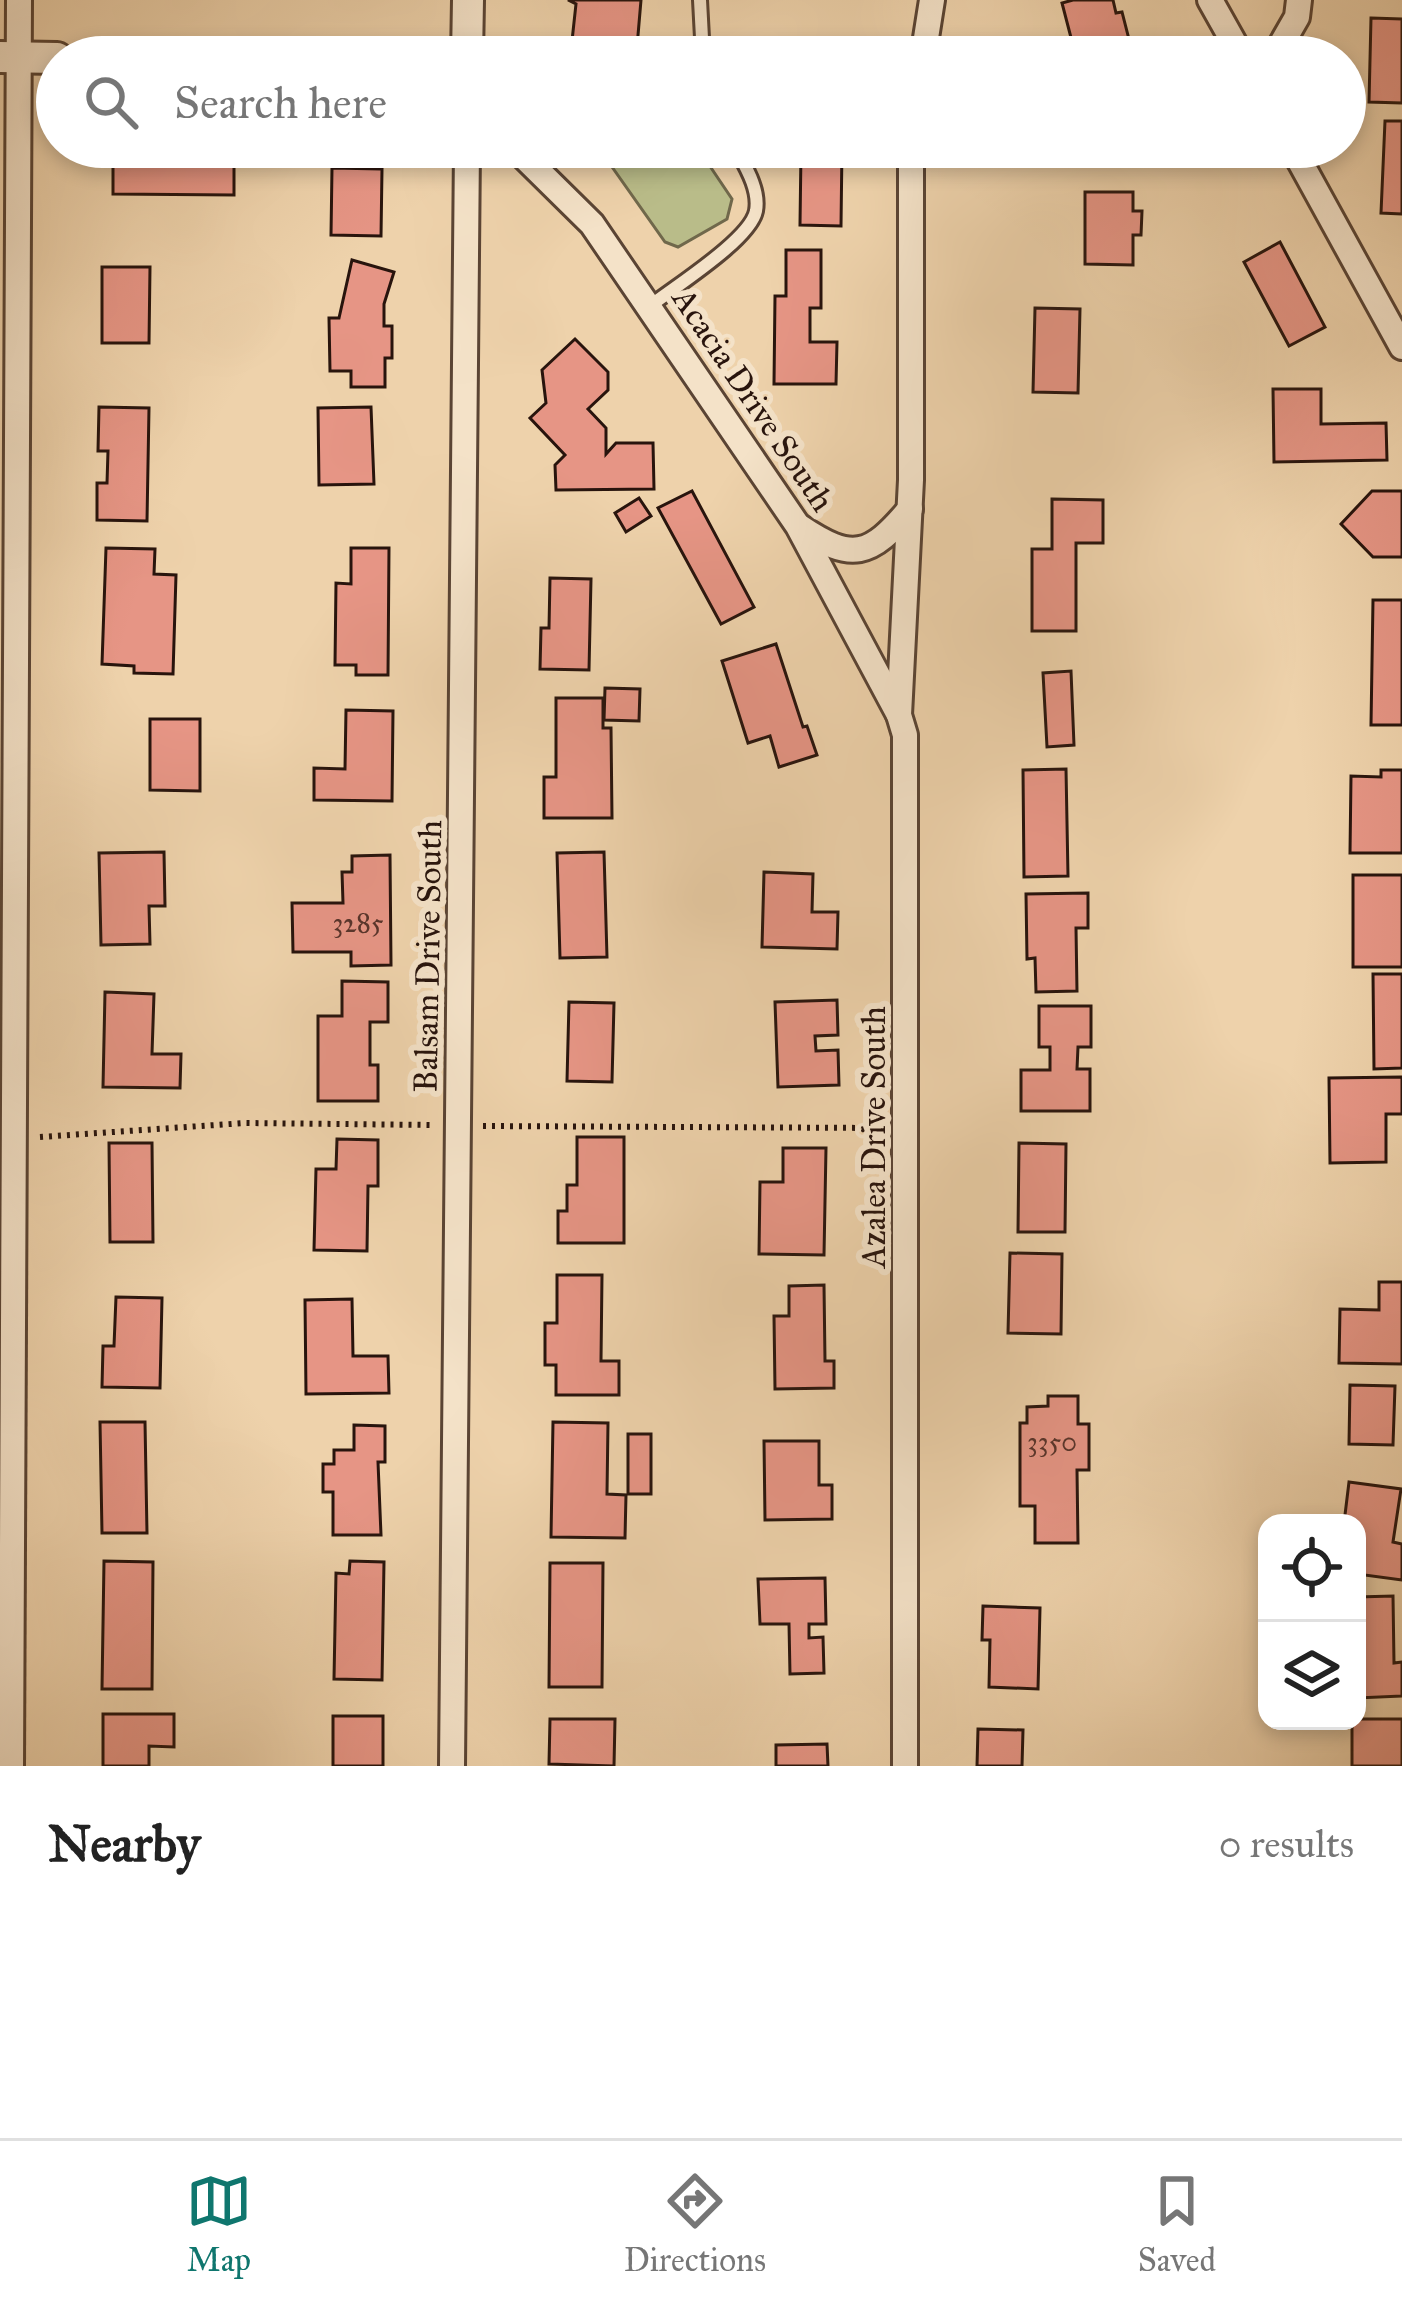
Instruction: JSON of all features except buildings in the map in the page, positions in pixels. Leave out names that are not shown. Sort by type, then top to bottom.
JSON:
[{"type":"street","points":[[11,1766],[8,57],[19,0]]},
{"type":"street","points":[[467,36],[468,0]]},
{"type":"street","points":[[926,36],[932,0]]},
{"type":"street","points":[[1210,0],[1230,36]]},
{"type":"street","points":[[1286,36],[1297,17],[1299,0]]},
{"type":"street","name":"Balsam Drive South","points":[[452,1766],[466,168]]},
{"type":"street","name":"Acacia Drive South","points":[[535,168],[592,224],[798,526],[899,715]]},
{"type":"street","name":"Azalea Drive South","points":[[905,1766],[907,1129],[904,735],[899,715],[910,509],[911,168]]},
{"type":"street","points":[[1304,168],[1402,347]]},
{"type":"street","points":[[798,526],[826,545],[867,550],[887,537],[910,509]]},
{"type":"lane","points":[[700,0],[702,36]]},
{"type":"lane","points":[[649,307],[750,228],[757,206],[746,168]]},
{"type":"path","points":[[12,1139],[244,1123],[907,1129]]},
{"type":"green space","points":[[613,168],[711,168],[732,199],[727,219],[678,247],[665,242]]}]
